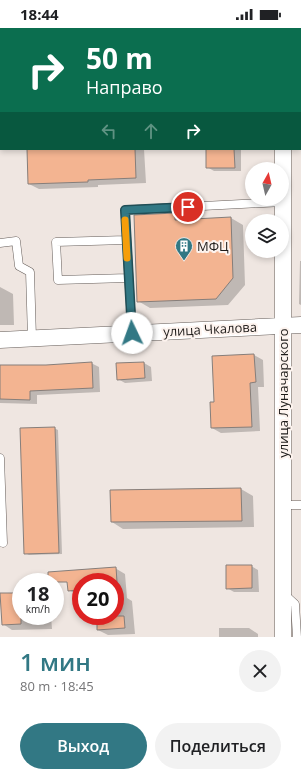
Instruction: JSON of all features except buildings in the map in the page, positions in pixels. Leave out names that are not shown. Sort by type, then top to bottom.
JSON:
[{"type":"street","name":"улица Луначарского","points":[[283,150],[283,162]]},
{"type":"street","name":"улица Луначарского","points":[[283,206],[283,637]]},
{"type":"street","name":"улица Чкалова","points":[[0,340],[301,325]]},
{"type":"lane","points":[[132,333],[125,210],[245,204]]},
{"type":"lane","points":[[126,240],[56,242],[58,280],[128,278]]},
{"type":"lane","points":[[0,243],[16,241],[19,266],[30,272],[32,338]]},
{"type":"lane","points":[[0,458],[3,543]]},
{"type":"lane","points":[[283,505],[301,505]]},
{"type":"lane","points":[[283,593],[295,604],[297,637]]},
{"type":"slow traffic","points":[[125,220],[127,258]]},
{"type":"place","name":"МФЦ","points":[[184,261]]},
{"type":"route","points":[[132,333],[125,210],[188,207]]}]
